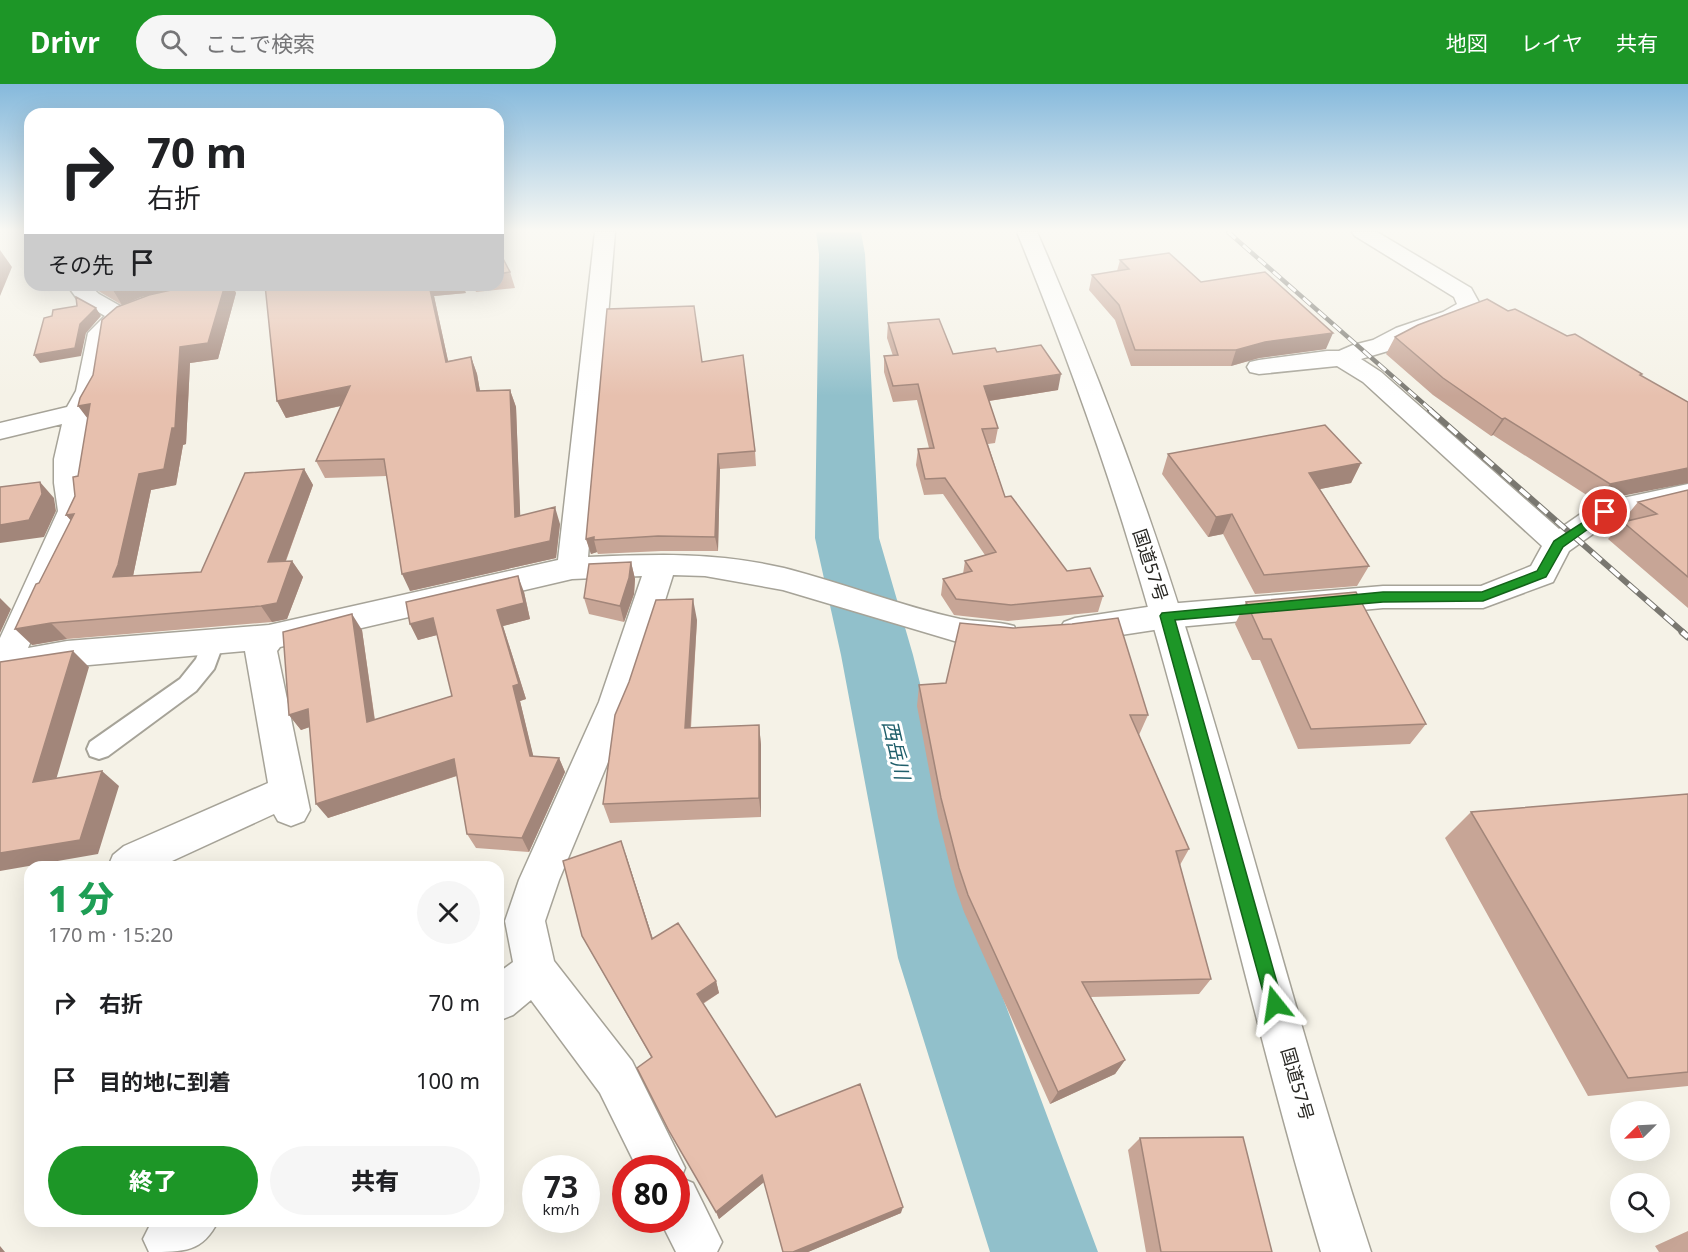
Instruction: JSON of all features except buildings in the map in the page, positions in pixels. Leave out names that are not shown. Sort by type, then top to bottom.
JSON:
[{"type":"main road","points":[[572,568],[600,287]]},
{"type":"main road","name":"国道57号","points":[[1051,287],[1108,433],[1167,616],[1346,1252]]},
{"type":"main road","points":[[1343,359],[1361,350],[1380,346],[1404,333],[1451,317],[1470,306],[1463,293],[1452,287]]},
{"type":"main road","points":[[81,291],[83,295],[110,307],[118,316]]},
{"type":"main road","points":[[2,666],[72,511],[68,483],[68,459],[77,413],[89,391],[100,333],[118,316],[162,302]]},
{"type":"main road","points":[[1258,367],[1327,358],[1343,359],[1372,377],[1558,544]]},
{"type":"main road","points":[[0,431],[77,413]]},
{"type":"main road","points":[[2,666],[67,654],[269,637],[572,568],[662,564],[705,565],[783,579],[961,632],[1008,636],[1167,616],[1383,597],[1483,597],[1542,574],[1558,544],[1605,512],[1688,493]]},
{"type":"main road","points":[[655,1155],[616,1077],[535,970],[525,921],[539,880],[616,702],[662,564]]},
{"type":"main road","points":[[134,861],[289,801],[261,651],[269,637]]},
{"type":"main road","points":[[504,995],[535,970]]},
{"type":"main road","points":[[690,1228],[697,1242]]},
{"type":"lane","points":[[99,748],[188,685],[206,663],[213,642]]},
{"type":"waterway","name":"西岳川","points":[[843,287],[847,538],[877,655],[943,958],[1044,1252]]},
{"type":"railway","points":[[1290,287],[1432,411]]},
{"type":"railway","points":[[1430,410],[1684,633]]},
{"type":"railway","points":[[1682,632],[1688,637]]},
{"type":"route","points":[[1275,1004],[1167,616],[1383,597],[1483,597],[1542,574],[1558,544],[1605,512]]}]
